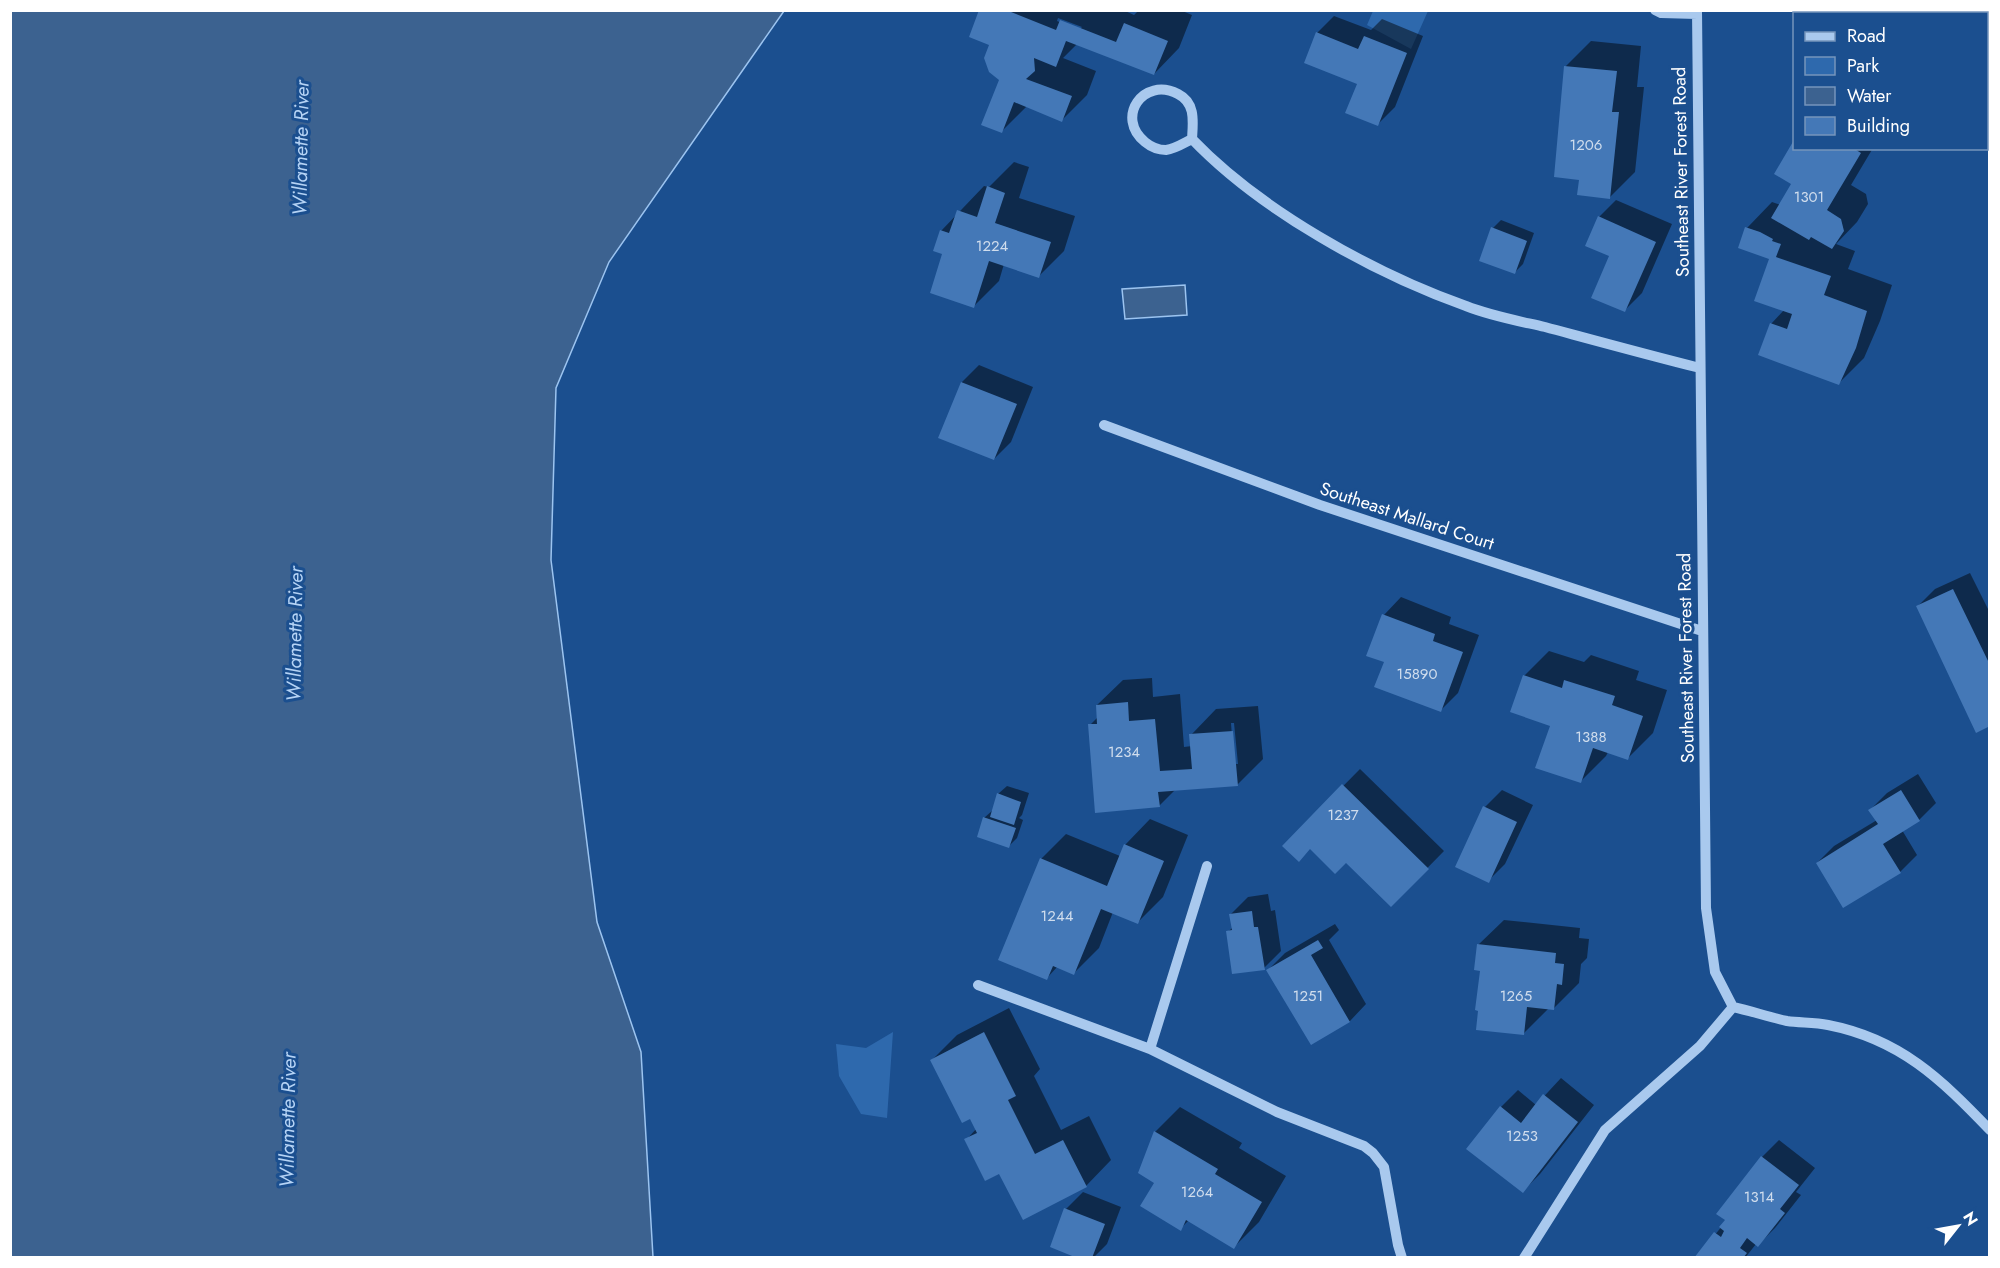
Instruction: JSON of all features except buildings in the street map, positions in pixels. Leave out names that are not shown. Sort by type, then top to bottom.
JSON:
[{"type":"street","points":[[1654,10],[1661,13],[1696,12]]},
{"type":"street","name":"Southeast River Forest Road","points":[[1696,12],[1706,908],[1715,972],[1733,1007]]},
{"type":"street","points":[[1192,139],[1166,150],[1152,147],[1139,137],[1133,123],[1132,111],[1140,98],[1154,89],[1167,88],[1183,96],[1192,108],[1192,139],[1214,162],[1263,200],[1390,275],[1468,307],[1700,368]]},
{"type":"street","name":"Southeast Mallard Court","points":[[1104,425],[1320,505],[1702,631]]},
{"type":"street","points":[[1150,1049],[1207,866]]},
{"type":"street","points":[[978,985],[1150,1049],[1277,1112],[1364,1146],[1384,1167],[1402,1257]]},
{"type":"street","points":[[1524,1257],[1605,1130],[1700,1046],[1733,1007],[1787,1021],[1827,1025],[1871,1037],[1908,1056],[1938,1078],[1989,1130]]},
{"type":"green space","points":[[1373,10],[1428,11],[1411,49],[1367,25]]},
{"type":"green space","points":[[893,1032],[887,1118],[861,1114],[839,1076],[836,1044],[866,1048]]},
{"type":"water","name":"Willamette River","points":[[10,11],[784,11],[609,262],[556,388],[551,560],[597,922],[641,1052],[653,1257],[11,1257]]},
{"type":"water","points":[[1185,285],[1187,315],[1125,319],[1122,289]]}]
